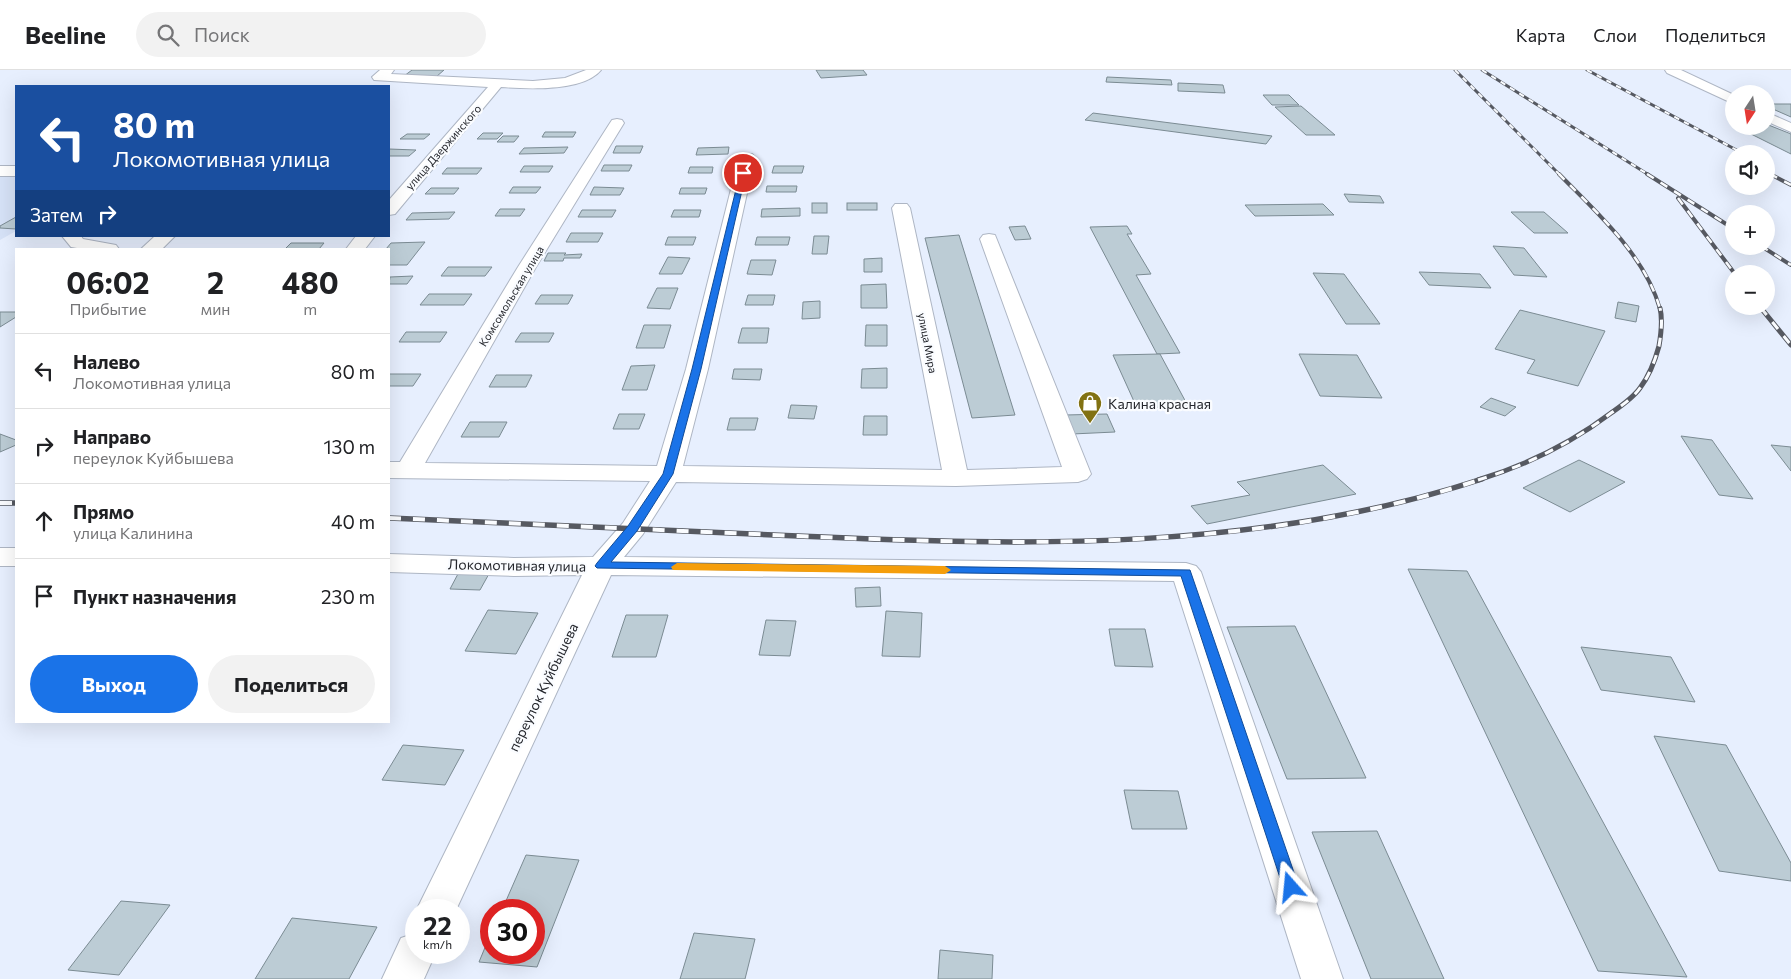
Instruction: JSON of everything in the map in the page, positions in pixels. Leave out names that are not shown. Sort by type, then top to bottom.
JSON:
[{"type":"street","points":[[381,78],[497,84],[557,84],[586,76],[594,70]]},
{"type":"street","points":[[1672,70],[1725,96]]},
{"type":"street","name":"улица Дзержинского","points":[[390,209],[497,84]]},
{"type":"street","points":[[1775,120],[1791,128]]},
{"type":"street","name":"Комсомольская улица","points":[[398,470],[617,124]]},
{"type":"street","name":"переулок Куйбышева","points":[[441,899],[601,566],[633,528],[668,474],[697,369],[747,157]]},
{"type":"street","points":[[0,172],[15,171]]},
{"type":"street","name":"улица Мира","points":[[901,208],[956,478]]},
{"type":"street","points":[[72,237],[77,243],[104,248]]},
{"type":"street","points":[[151,248],[165,237]]},
{"type":"street","points":[[356,248],[365,237]]},
{"type":"street","points":[[398,470],[956,478],[1078,474],[989,239]]},
{"type":"street","points":[[0,557],[15,557]]},
{"type":"street","name":"Локомотивная улица","points":[[390,563],[514,567],[601,566],[1186,572],[1322,979]]},
{"type":"street","points":[[403,979],[410,964]]},
{"type":"shaded area","points":[[0,175],[15,175],[15,232],[0,240]]},
{"type":"building","points":[[412,70],[444,70],[436,77],[404,76]]},
{"type":"building","points":[[816,70],[863,70],[867,75],[821,78]]},
{"type":"building","points":[[1107,77],[1171,80],[1172,85],[1106,82]]},
{"type":"building","points":[[1178,83],[1223,85],[1225,93],[1178,91]]},
{"type":"building","points":[[1263,95],[1289,95],[1299,105],[1272,105]]},
{"type":"building","points":[[1775,104],[1791,104],[1791,117],[1775,110]]},
{"type":"building","points":[[1301,106],[1335,135],[1306,135],[1275,107]]},
{"type":"building","points":[[1093,113],[1272,136],[1266,144],[1085,120]]},
{"type":"building","points":[[1775,128],[1791,134],[1791,154],[1753,135],[1775,135]]},
{"type":"building","points":[[545,132],[576,132],[573,137],[542,137]]},
{"type":"building","points":[[483,133],[503,133],[497,139],[477,139]]},
{"type":"building","points":[[407,134],[430,134],[424,139],[400,139]]},
{"type":"building","points":[[503,136],[519,136],[514,142],[497,142]]},
{"type":"building","points":[[616,146],[643,146],[640,153],[613,153]]},
{"type":"building","points":[[568,147],[564,153],[519,154],[524,148]]},
{"type":"building","points":[[729,147],[728,154],[696,155],[698,148]]},
{"type":"building","points":[[390,149],[416,150],[409,156],[390,156]]},
{"type":"building","points":[[604,165],[632,165],[629,171],[601,171]]},
{"type":"building","points":[[524,166],[553,166],[549,172],[520,172]]},
{"type":"building","points":[[774,166],[804,166],[802,173],[772,173]]},
{"type":"building","points":[[690,167],[713,167],[712,173],[688,173]]},
{"type":"building","points":[[447,168],[482,168],[477,174],[442,174]]},
{"type":"building","points":[[767,186],[797,186],[796,192],[766,192]]},
{"type":"building","points":[[513,187],[541,187],[536,193],[509,193]]},
{"type":"building","points":[[594,187],[624,188],[620,195],[590,195]]},
{"type":"building","points":[[431,188],[459,188],[454,194],[425,194]]},
{"type":"building","points":[[681,188],[707,188],[705,194],[679,194]]},
{"type":"building","points":[[1344,194],[1380,196],[1384,203],[1349,202]]},
{"type":"building","points":[[812,203],[827,203],[827,213],[812,213]]},
{"type":"building","points":[[847,203],[877,203],[877,210],[847,210]]},
{"type":"building","points":[[1323,204],[1334,215],[1255,216],[1245,205]]},
{"type":"building","points":[[800,208],[800,216],[761,217],[762,209]]},
{"type":"building","points":[[500,209],[525,209],[520,216],[495,216]]},
{"type":"building","points":[[582,210],[616,210],[612,217],[578,217]]},
{"type":"building","points":[[674,210],[701,210],[699,217],[671,217]]},
{"type":"building","points":[[455,212],[449,219],[406,220],[412,213]]},
{"type":"building","points":[[1511,212],[1544,212],[1568,233],[1534,233]]},
{"type":"building","points":[[15,218],[15,229],[0,228],[0,226]]},
{"type":"building","points":[[1025,226],[1031,239],[1015,240],[1009,227]]},
{"type":"building","points":[[1127,226],[1132,234],[1127,234],[1151,274],[1136,275],[1180,353],[1157,354],[1090,227]]},
{"type":"building","points":[[571,233],[603,233],[598,242],[566,242]]},
{"type":"building","points":[[959,235],[1015,415],[972,418],[925,238]]},
{"type":"building","points":[[814,236],[829,236],[827,254],[812,254]]},
{"type":"building","points":[[668,237],[696,237],[693,245],[665,245]]},
{"type":"building","points":[[757,237],[790,237],[788,245],[755,245]]},
{"type":"building","points":[[425,242],[407,265],[390,265],[390,248],[387,248],[391,243]]},
{"type":"building","points":[[291,243],[324,243],[320,248],[286,248]]},
{"type":"building","points":[[1493,246],[1524,248],[1547,277],[1514,275]]},
{"type":"building","points":[[548,253],[566,253],[564,255],[582,254],[580,258],[564,258],[563,261],[544,261]]},
{"type":"building","points":[[668,257],[690,258],[682,274],[659,274]]},
{"type":"building","points":[[882,258],[882,272],[864,272],[864,259]]},
{"type":"building","points":[[751,260],[776,260],[772,275],[747,274]]},
{"type":"building","points":[[448,267],[492,267],[485,276],[441,276]]},
{"type":"building","points":[[1419,272],[1480,274],[1491,288],[1429,285]]},
{"type":"building","points":[[1313,273],[1344,274],[1380,324],[1346,324]]},
{"type":"building","points":[[413,276],[407,284],[390,284],[390,277]]},
{"type":"building","points":[[886,284],[887,308],[861,308],[861,285]]},
{"type":"building","points":[[657,288],[678,288],[670,309],[647,308]]},
{"type":"building","points":[[429,294],[472,294],[464,305],[420,305]]},
{"type":"building","points":[[541,295],[573,295],[568,304],[535,304]]},
{"type":"building","points":[[748,295],[775,295],[773,305],[745,305]]},
{"type":"building","points":[[820,301],[820,318],[802,319],[803,302]]},
{"type":"building","points":[[1618,302],[1639,306],[1636,322],[1615,318]]},
{"type":"building","points":[[1520,310],[1605,331],[1578,386],[1527,373],[1535,360],[1495,349]]},
{"type":"building","points":[[0,312],[15,312],[15,318],[0,327]]},
{"type":"building","points":[[644,325],[671,325],[664,348],[636,348]]},
{"type":"building","points":[[866,325],[887,325],[887,346],[865,346]]},
{"type":"building","points":[[742,328],[769,328],[767,343],[738,343]]},
{"type":"building","points":[[406,332],[447,332],[440,342],[399,342]]},
{"type":"building","points":[[521,333],[554,333],[549,342],[515,342]]},
{"type":"building","points":[[1160,354],[1188,406],[1137,408],[1113,355]]},
{"type":"building","points":[[1299,354],[1357,355],[1382,398],[1320,396]]},
{"type":"building","points":[[655,365],[647,390],[622,390],[631,366]]},
{"type":"building","points":[[887,368],[887,388],[861,388],[862,369]]},
{"type":"building","points":[[734,369],[762,369],[760,380],[732,379]]},
{"type":"building","points":[[390,374],[421,374],[413,386],[390,386]]},
{"type":"building","points":[[496,375],[532,375],[526,387],[489,387]]},
{"type":"building","points":[[1491,398],[1516,407],[1505,416],[1480,407]]},
{"type":"building","points":[[791,405],[817,406],[814,419],[788,418]]},
{"type":"building","points":[[619,414],[645,414],[639,429],[613,429]]},
{"type":"building","name":"Калина красная","points":[[1107,414],[1115,432],[1072,434],[1065,415]]},
{"type":"building","points":[[864,416],[887,416],[887,435],[863,435]]},
{"type":"building","points":[[730,418],[758,418],[755,430],[727,430]]},
{"type":"building","points":[[470,422],[507,422],[499,437],[461,437]]},
{"type":"building","points":[[0,434],[15,440],[15,445],[0,452]]},
{"type":"building","points":[[1681,436],[1712,440],[1753,499],[1719,495]]},
{"type":"building","points":[[1771,445],[1791,447],[1791,471]]},
{"type":"building","points":[[1579,460],[1625,482],[1570,512],[1523,488]]},
{"type":"building","points":[[1323,465],[1356,494],[1207,524],[1191,506],[1250,495],[1237,482]]},
{"type":"building","points":[[1408,569],[1467,571],[1687,977],[1598,971]]},
{"type":"building","points":[[459,572],[490,572],[480,590],[450,589]]},
{"type":"building","points":[[880,587],[881,606],[856,607],[855,588]]},
{"type":"building","points":[[488,610],[538,613],[516,654],[465,651]]},
{"type":"building","points":[[886,611],[922,613],[920,657],[882,656]]},
{"type":"building","points":[[626,615],[668,615],[656,657],[612,657]]},
{"type":"building","points":[[766,620],[796,621],[790,656],[759,655]]},
{"type":"building","points":[[1295,626],[1366,778],[1287,779],[1227,627]]},
{"type":"building","points":[[1109,629],[1145,629],[1153,667],[1115,666]]},
{"type":"building","points":[[1581,647],[1671,657],[1695,702],[1601,690]]},
{"type":"building","points":[[1654,736],[1726,745],[1791,863],[1791,881],[1719,871]]},
{"type":"building","points":[[403,745],[464,750],[445,785],[382,780]]},
{"type":"building","points":[[1124,790],[1178,791],[1187,829],[1132,829]]},
{"type":"building","points":[[1377,831],[1444,979],[1371,979],[1312,832]]},
{"type":"building","points":[[526,855],[579,860],[545,947],[545,899],[507,899]]},
{"type":"building","points":[[121,901],[170,905],[119,975],[68,970]]},
{"type":"building","points":[[292,918],[377,927],[349,979],[255,979]]},
{"type":"building","points":[[694,933],[755,939],[745,979],[680,979]]},
{"type":"building","points":[[940,950],[993,955],[992,979],[938,979]]},
{"type":"building","points":[[502,964],[538,964],[537,967]]},
{"type":"railway","points":[[1455,70],[1559,174]]},
{"type":"railway","points":[[1482,70],[1649,175]]},
{"type":"railway","points":[[1587,70],[1727,145]]},
{"type":"railway","points":[[1559,174],[1604,220],[1631,253],[1653,289],[1660,309]]},
{"type":"railway","points":[[1647,174],[1725,223]]},
{"type":"railway","points":[[1775,177],[1791,185]]},
{"type":"railway","points":[[1678,198],[1728,265]]},
{"type":"railway","points":[[1775,255],[1791,265]]},
{"type":"railway","points":[[1478,480],[1514,468],[1564,444],[1596,424],[1634,395],[1646,378],[1657,352],[1661,327],[1660,308]]},
{"type":"railway","points":[[1767,315],[1791,345]]},
{"type":"railway","points":[[390,518],[970,542],[1057,542],[1143,539],[1228,532],[1314,520],[1398,503],[1482,479]]},
{"type":"railway","points":[[0,503],[15,503]]},
{"type":"slow traffic","points":[[677,567],[945,570]]},
{"type":"place","name":"Калина красная","points":[[1090,424]]},
{"type":"route","points":[[743,173],[697,369],[668,474],[633,528],[601,566],[1186,572],[1291,887]]}]
